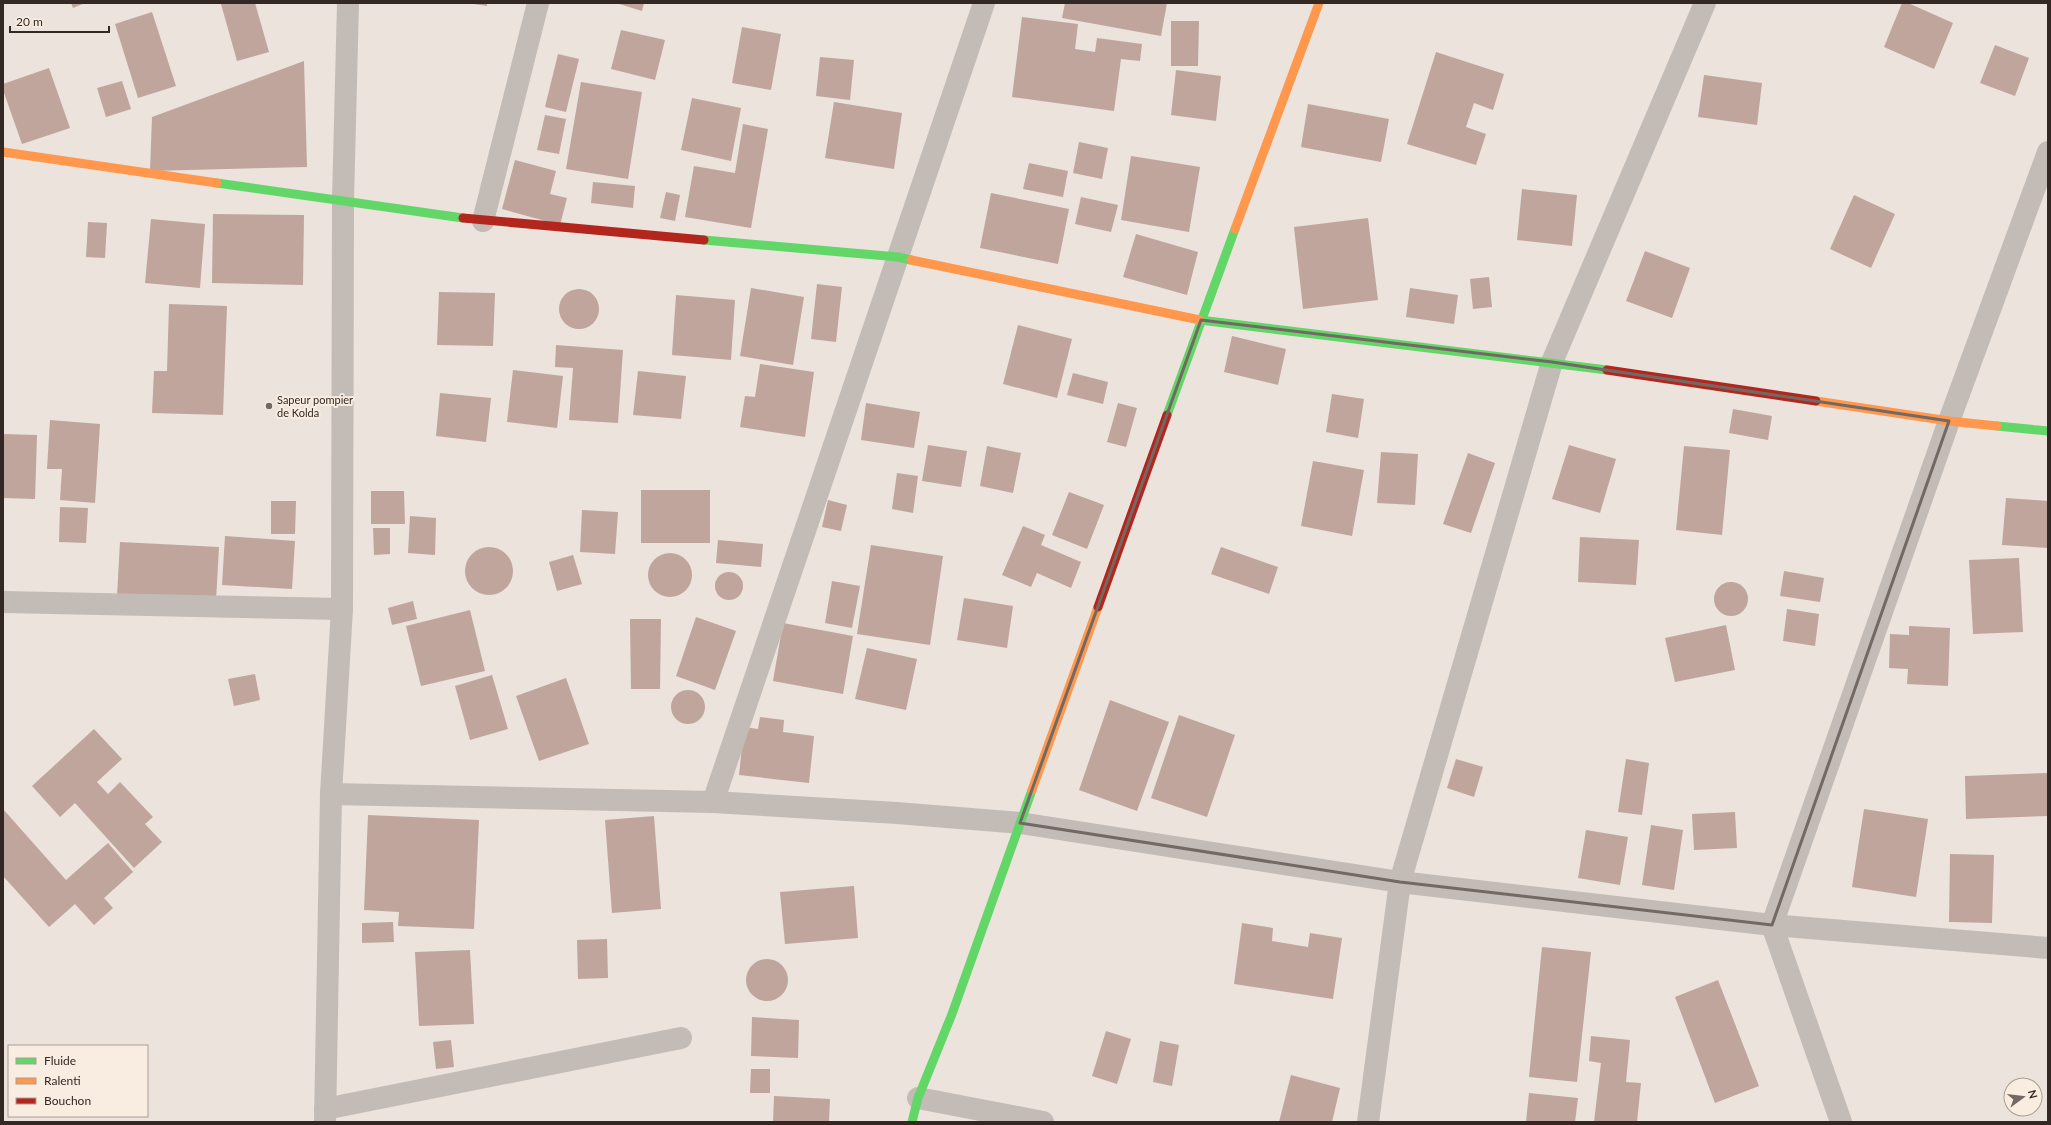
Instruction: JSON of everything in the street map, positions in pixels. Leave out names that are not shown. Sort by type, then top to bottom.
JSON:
[{"type":"street","points":[[348,3],[343,200],[342,610],[331,794],[325,1115],[681,1038]]},
{"type":"street","points":[[483,221],[538,3]]},
{"type":"street","points":[[714,802],[984,3]]},
{"type":"street","points":[[912,1122],[918,1098],[952,1014],[1201,320],[1318,3]]},
{"type":"street","points":[[1368,1122],[1400,882],[1552,362],[1705,3]]},
{"type":"street","points":[[3,152],[483,221],[898,257],[1201,320],[1552,362],[1949,421],[2048,431]]},
{"type":"street","points":[[1841,1122],[1772,925],[1949,421],[2048,152]]},
{"type":"street","points":[[3,602],[342,610]]},
{"type":"street","points":[[331,794],[714,802],[897,813],[1020,823],[1400,882],[1772,925],[2048,948]]},
{"type":"street","points":[[918,1098],[1043,1122]]},
{"type":"highlighted area","points":[[1201,320],[1552,362],[1949,421],[1772,925],[1400,882],[1020,823]]},
{"type":"building","points":[[71,3],[85,3],[73,8]]},
{"type":"building","points":[[255,3],[269,52],[237,61],[221,4]]},
{"type":"building","points":[[467,3],[487,3],[487,6]]},
{"type":"building","points":[[616,3],[644,3],[642,11]]},
{"type":"building","points":[[1065,3],[1167,3],[1161,36],[1062,18]]},
{"type":"building","points":[[1902,3],[1908,3],[1953,23],[1934,69],[1884,47]]},
{"type":"building","points":[[152,12],[176,86],[138,98],[115,24]]},
{"type":"building","points":[[1022,17],[1078,24],[1075,49],[1095,52],[1097,38],[1142,44],[1140,61],[1121,59],[1114,111],[1012,97]]},
{"type":"building","points":[[1171,21],[1199,21],[1198,66],[1171,66]]},
{"type":"building","points":[[742,27],[781,34],[771,90],[732,83]]},
{"type":"building","points":[[621,30],[665,40],[655,80],[611,69]]},
{"type":"building","points":[[1995,45],[2029,58],[2015,96],[1980,83]]},
{"type":"building","points":[[1436,52],[1504,74],[1493,110],[1474,103],[1466,127],[1486,134],[1476,165],[1407,144]]},
{"type":"building","points":[[558,54],[579,59],[566,112],[545,107]]},
{"type":"building","points":[[820,57],[854,60],[850,100],[816,96]]},
{"type":"building","points":[[304,61],[307,167],[150,171],[152,117]]},
{"type":"building","points":[[49,68],[70,128],[22,144],[3,90],[3,84]]},
{"type":"building","points":[[1176,70],[1221,76],[1216,121],[1171,115]]},
{"type":"building","points":[[1704,75],[1762,83],[1757,125],[1698,117]]},
{"type":"building","points":[[122,81],[131,109],[106,117],[97,88]]},
{"type":"building","points":[[581,82],[642,92],[628,179],[566,169]]},
{"type":"building","points":[[692,98],[741,108],[731,161],[681,150]]},
{"type":"building","points":[[834,102],[902,113],[894,169],[825,158]]},
{"type":"building","points":[[1308,104],[1389,119],[1381,162],[1301,147]]},
{"type":"building","points":[[545,115],[566,119],[559,154],[537,150]]},
{"type":"building","points":[[743,124],[768,129],[751,228],[685,217],[694,166],[735,173]]},
{"type":"building","points":[[1079,142],[1108,148],[1102,179],[1073,173]]},
{"type":"building","points":[[1131,156],[1200,167],[1189,232],[1121,220]]},
{"type":"building","points":[[515,160],[556,171],[550,194],[567,198],[560,225],[502,209]]},
{"type":"building","points":[[1029,163],[1068,171],[1063,197],[1023,189]]},
{"type":"building","points":[[593,182],[635,186],[633,208],[591,203]]},
{"type":"building","points":[[1522,189],[1577,195],[1572,246],[1517,240]]},
{"type":"building","points":[[666,192],[680,195],[675,221],[660,218]]},
{"type":"building","points":[[991,193],[1069,209],[1058,264],[980,248]]},
{"type":"building","points":[[1854,195],[1895,214],[1871,268],[1830,249]]},
{"type":"building","points":[[1081,197],[1118,205],[1111,232],[1075,224]]},
{"type":"building","points":[[213,214],[304,215],[303,285],[212,283]]},
{"type":"building","points":[[1368,218],[1378,300],[1303,309],[1294,227]]},
{"type":"building","points":[[151,219],[205,224],[200,288],[145,283]]},
{"type":"building","points":[[88,222],[107,223],[105,258],[86,257]]},
{"type":"building","points":[[1136,234],[1198,252],[1187,295],[1123,277]]},
{"type":"building","points":[[1645,251],[1690,268],[1672,318],[1626,301]]},
{"type":"building","points":[[1489,277],[1492,307],[1473,309],[1470,279]]},
{"type":"building","points":[[817,284],[842,287],[836,342],[811,339]]},
{"type":"building","points":[[751,288],[804,297],[793,365],[740,356]]},
{"type":"building","points":[[1410,288],[1458,295],[1454,324],[1406,317]]},
{"type":"building","points":[[575,289],[583,289],[590,292],[596,298],[599,309],[596,320],[590,326],[583,329],[575,329],[568,326],[562,320],[559,313],[559,305],[562,298],[568,292]]},
{"type":"building","points":[[439,292],[495,293],[493,346],[437,345]]},
{"type":"building","points":[[676,295],[735,300],[731,360],[672,355]]},
{"type":"building","points":[[169,304],[227,306],[223,415],[152,413],[154,371],[167,371]]},
{"type":"building","points":[[1018,325],[1072,339],[1057,398],[1003,384]]},
{"type":"building","points":[[1232,336],[1286,349],[1278,385],[1224,372]]},
{"type":"building","points":[[556,345],[623,350],[618,423],[569,420],[573,368],[555,367]]},
{"type":"building","points":[[760,364],[814,372],[805,437],[740,427],[745,396],[755,397]]},
{"type":"building","points":[[513,370],[563,376],[557,428],[507,422]]},
{"type":"building","points":[[638,371],[686,376],[681,419],[633,415]]},
{"type":"building","points":[[1073,373],[1108,382],[1103,404],[1067,395]]},
{"type":"building","points":[[440,393],[491,398],[486,442],[436,436]]},
{"type":"building","points":[[1332,394],[1364,399],[1358,438],[1326,432]]},
{"type":"building","points":[[866,403],[920,412],[914,448],[861,440]]},
{"type":"building","points":[[1118,403],[1137,408],[1126,447],[1107,442]]},
{"type":"building","points":[[1733,409],[1772,416],[1768,440],[1729,433]]},
{"type":"building","points":[[50,420],[100,424],[95,503],[60,500],[62,469],[47,469]]},
{"type":"building","points":[[3,434],[37,435],[35,499],[3,498]]},
{"type":"building","points":[[928,445],[967,451],[961,487],[922,481]]},
{"type":"building","points":[[1569,445],[1616,459],[1600,513],[1552,499]]},
{"type":"building","points":[[987,446],[1021,453],[1013,493],[980,486]]},
{"type":"building","points":[[1684,446],[1730,450],[1722,535],[1676,530]]},
{"type":"building","points":[[1381,452],[1418,454],[1415,505],[1377,503]]},
{"type":"building","points":[[1468,453],[1495,463],[1471,533],[1443,524]]},
{"type":"building","points":[[1313,461],[1364,470],[1352,536],[1301,526]]},
{"type":"building","points":[[897,473],[918,476],[913,513],[892,509]]},
{"type":"building","points":[[641,490],[710,490],[710,543],[641,543]]},
{"type":"building","points":[[371,491],[404,491],[405,524],[371,524]]},
{"type":"building","points":[[1069,492],[1104,505],[1087,549],[1052,535]]},
{"type":"building","points":[[2006,498],[2048,501],[2048,548],[2002,545]]},
{"type":"building","points":[[828,500],[847,505],[841,531],[822,527]]},
{"type":"building","points":[[271,501],[296,501],[295,534],[271,534]]},
{"type":"building","points":[[60,507],[88,508],[86,543],[59,542]]},
{"type":"building","points":[[582,510],[618,512],[615,554],[580,552]]},
{"type":"building","points":[[410,516],[436,518],[435,555],[408,553]]},
{"type":"building","points":[[1023,526],[1045,535],[1041,545],[1081,562],[1071,588],[1037,573],[1031,587],[1002,575]]},
{"type":"building","points":[[373,528],[390,528],[390,554],[374,555]]},
{"type":"building","points":[[225,536],[295,541],[292,589],[222,585]]},
{"type":"building","points":[[1580,537],[1639,540],[1636,585],[1578,582]]},
{"type":"building","points":[[718,540],[763,544],[761,567],[716,563]]},
{"type":"building","points":[[120,542],[219,547],[216,601],[117,596]]},
{"type":"building","points":[[871,545],[943,556],[930,645],[857,634]]},
{"type":"building","points":[[484,547],[494,547],[506,554],[513,566],[513,576],[506,588],[494,595],[484,595],[476,591],[469,584],[465,576],[465,566],[469,558],[476,551]]},
{"type":"building","points":[[1221,547],[1278,567],[1269,594],[1211,574]]},
{"type":"building","points":[[666,553],[674,553],[679,554],[686,559],[691,566],[691,584],[686,591],[679,596],[666,597],[658,594],[651,587],[648,579],[648,571],[651,563],[658,556]]},
{"type":"building","points":[[573,555],[582,584],[557,591],[549,562]]},
{"type":"building","points":[[2019,558],[2023,632],[1973,634],[1969,560]]},
{"type":"building","points":[[1784,571],[1824,578],[1820,602],[1780,596]]},
{"type":"building","points":[[729,572],[739,576],[743,586],[739,596],[729,600],[719,596],[715,586],[719,576]]},
{"type":"building","points":[[832,581],[860,586],[852,628],[825,623]]},
{"type":"building","points":[[1731,582],[1743,587],[1748,599],[1743,611],[1731,616],[1719,611],[1714,599],[1719,587]]},
{"type":"building","points":[[964,598],[1013,606],[1007,648],[957,640]]},
{"type":"building","points":[[413,601],[417,619],[392,625],[388,608]]},
{"type":"building","points":[[1787,609],[1819,614],[1815,646],[1783,641]]},
{"type":"building","points":[[470,610],[485,671],[421,686],[406,626]]},
{"type":"building","points":[[696,617],[736,631],[715,690],[676,676]]},
{"type":"building","points":[[630,619],[661,619],[660,689],[631,689]]},
{"type":"building","points":[[783,623],[853,636],[843,694],[773,681]]},
{"type":"building","points":[[1726,625],[1735,670],[1675,682],[1665,638]]},
{"type":"building","points":[[1909,626],[1950,628],[1948,686],[1907,684],[1908,669],[1889,668],[1890,634],[1909,635]]},
{"type":"building","points":[[867,648],[917,659],[906,710],[855,699]]},
{"type":"building","points":[[255,674],[260,700],[234,706],[228,679]]},
{"type":"building","points":[[492,675],[508,729],[470,740],[455,686]]},
{"type":"building","points":[[566,678],[589,744],[539,761],[516,696]]},
{"type":"building","points":[[685,690],[691,690],[695,691],[702,697],[705,707],[704,714],[698,721],[691,724],[685,724],[681,723],[674,717],[671,710],[671,704],[672,700],[678,693]]},
{"type":"building","points":[[1110,700],[1169,722],[1137,811],[1079,790]]},
{"type":"building","points":[[1179,715],[1235,735],[1207,817],[1151,798]]},
{"type":"building","points":[[760,717],[784,720],[783,732],[814,736],[809,783],[739,775],[744,727],[758,729]]},
{"type":"building","points":[[94,729],[122,759],[97,782],[108,794],[120,782],[153,817],[145,824],[162,842],[134,868],[75,803],[60,817],[32,786]]},
{"type":"building","points":[[1456,759],[1483,767],[1474,797],[1447,788]]},
{"type":"building","points":[[1626,759],[1649,763],[1642,815],[1618,812]]},
{"type":"building","points":[[2048,773],[2048,816],[1966,819],[1965,776]]},
{"type":"building","points":[[3,809],[66,880],[108,843],[133,872],[104,898],[113,908],[94,925],[75,904],[49,927],[3,876]]},
{"type":"building","points":[[1864,809],[1928,819],[1916,897],[1852,887]]},
{"type":"building","points":[[1735,812],[1737,848],[1694,850],[1692,814]]},
{"type":"building","points":[[368,815],[479,820],[474,929],[398,926],[399,912],[364,910]]},
{"type":"building","points":[[654,816],[661,909],[612,913],[605,820]]},
{"type":"building","points":[[1651,825],[1683,830],[1674,890],[1642,885]]},
{"type":"building","points":[[1586,830],[1628,837],[1620,885],[1578,878]]},
{"type":"building","points":[[1950,854],[1994,855],[1992,923],[1949,922]]},
{"type":"building","points":[[854,886],[858,938],[785,944],[780,892]]},
{"type":"building","points":[[393,922],[394,942],[362,943],[362,923]]},
{"type":"building","points":[[1242,923],[1273,928],[1272,941],[1308,947],[1310,933],[1342,938],[1333,999],[1234,984]]},
{"type":"building","points":[[607,939],[608,978],[578,979],[577,940]]},
{"type":"building","points":[[1542,947],[1591,952],[1577,1082],[1529,1077]]},
{"type":"building","points":[[470,950],[474,1024],[419,1026],[415,952]]},
{"type":"building","points":[[767,959],[782,965],[788,980],[782,995],[767,1001],[752,995],[746,980],[752,965]]},
{"type":"building","points":[[1718,980],[1759,1086],[1715,1103],[1675,997]]},
{"type":"building","points":[[752,1017],[799,1020],[798,1058],[751,1056]]},
{"type":"building","points":[[1106,1031],[1131,1039],[1117,1084],[1092,1076]]},
{"type":"building","points":[[1591,1036],[1630,1040],[1626,1082],[1641,1083],[1637,1122],[1594,1122],[1601,1063],[1589,1061]]},
{"type":"building","points":[[451,1040],[454,1067],[436,1069],[433,1042]]},
{"type":"building","points":[[1160,1041],[1179,1045],[1172,1086],[1153,1082]]},
{"type":"building","points":[[751,1069],[770,1069],[770,1093],[750,1093]]},
{"type":"building","points":[[1291,1075],[1340,1088],[1332,1122],[1279,1122]]},
{"type":"building","points":[[1529,1093],[1578,1098],[1575,1122],[1526,1122]]},
{"type":"building","points":[[774,1096],[830,1099],[829,1122],[773,1122]]},
{"type":"traffic: fast","points":[[217,183],[463,218]]},
{"type":"traffic: fast","points":[[1167,415],[1235,229]]},
{"type":"traffic: fast","points":[[704,240],[898,257],[911,260]]},
{"type":"traffic: fast","points":[[1200,320],[1607,370]]},
{"type":"traffic: fast","points":[[1997,426],[2048,431]]},
{"type":"traffic: fast","points":[[912,1122],[918,1098],[952,1014],[1032,790]]},
{"type":"traffic: slow","points":[[1235,229],[1319,3]]},
{"type":"traffic: slow","points":[[3,152],[217,183]]},
{"type":"traffic: slow","points":[[911,260],[1200,320]]},
{"type":"traffic: slow","points":[[1816,401],[1949,421],[1997,426]]},
{"type":"traffic: slow","points":[[1032,790],[1098,607]]},
{"type":"traffic: jam","points":[[463,218],[704,240]]},
{"type":"traffic: jam","points":[[1607,370],[1816,401]]},
{"type":"traffic: jam","points":[[1098,607],[1167,415]]},
{"type":"place","name":"Sapeur pompier de Kolda","points":[[269,406]]}]
